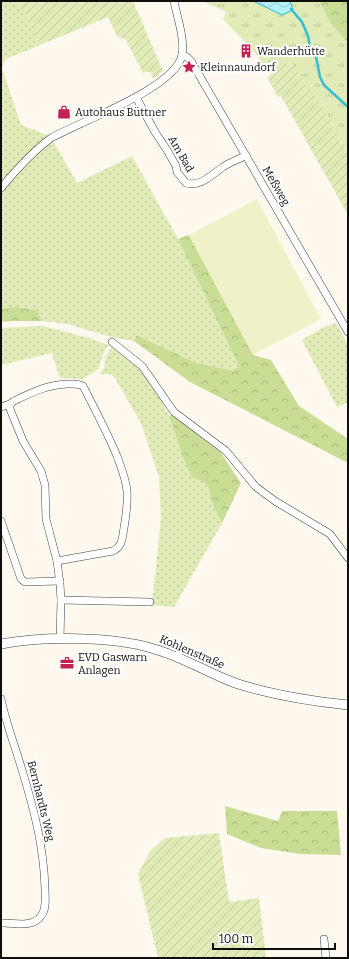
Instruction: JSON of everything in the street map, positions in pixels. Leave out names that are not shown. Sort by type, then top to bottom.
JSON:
[{"type":"street","points":[[1,188],[29,157],[51,138],[136,97],[164,79],[178,64],[182,55],[182,41],[174,1]]},
{"type":"street","name":"Meßweg","points":[[182,55],[191,61],[348,332]]},
{"type":"street","name":"Am Bad","points":[[136,97],[155,132],[168,150],[176,166],[177,172],[186,183],[192,184],[201,182],[222,168],[246,156]]},
{"type":"street","points":[[112,342],[142,366],[174,412],[226,451],[256,487],[330,534],[348,558]]},
{"type":"street","points":[[1,408],[44,387],[55,384],[79,384],[83,386],[110,438],[123,471],[127,490],[127,514],[122,544],[112,552],[57,561]]},
{"type":"street","points":[[10,404],[10,409],[23,441],[41,471],[45,485],[46,519],[57,561],[60,582],[60,639]]},
{"type":"street","points":[[1,521],[21,579],[26,582],[60,582]]},
{"type":"street","points":[[61,600],[150,602]]},
{"type":"street","name":"Kohlenstraße","points":[[1,644],[60,639],[132,643],[179,654],[218,676],[264,692],[306,700],[348,705]]},
{"type":"street","name":"Bernhardts Weg","points":[[1,699],[26,782],[39,834],[44,876],[45,906],[42,916],[35,921],[25,924],[1,923]]},
{"type":"street","points":[[324,939],[326,958]]},
{"type":"green space","points":[[1,1],[17,1],[40,45],[6,59],[2,68],[21,125],[47,135],[55,144],[77,183],[132,156],[178,239],[239,366],[234,371],[196,363],[138,335],[134,341],[111,337],[68,324],[42,321],[37,310],[16,307],[1,309]]},
{"type":"green space","points":[[17,1],[133,1],[163,71],[153,79],[151,72],[143,73],[126,40],[117,36],[108,17],[40,45]]},
{"type":"green space","points":[[202,1],[319,1],[331,24],[348,43],[348,154],[314,92],[306,86],[294,65],[265,58],[268,63],[264,65],[256,54],[223,19],[226,12]]},
{"type":"green space","points":[[319,1],[348,1],[348,43],[331,24]]},
{"type":"green space","points":[[265,58],[294,65],[306,86],[314,92],[348,154],[348,215],[281,96],[278,97],[267,77],[271,75],[264,65],[268,63]]},
{"type":"green space","points":[[257,199],[321,319],[253,355],[189,235]]},
{"type":"green space","points":[[189,235],[253,355],[271,360],[299,406],[348,439],[348,463],[190,382],[134,341],[137,335],[196,363],[234,371],[239,366],[178,239]]},
{"type":"green space","points":[[16,307],[37,310],[42,321],[1,322],[1,309]]},
{"type":"green space","points":[[336,323],[348,345],[348,402],[337,407],[302,340],[324,327]]},
{"type":"green space","points":[[43,326],[89,338],[108,345],[96,371],[82,379],[60,378],[52,353],[1,365],[1,328]]},
{"type":"green space","points":[[113,345],[137,365],[160,398],[169,416],[183,457],[209,489],[211,500],[222,523],[174,607],[152,605],[161,518],[159,477],[141,423],[115,378],[110,374],[99,374],[104,368],[106,356]]},
{"type":"green space","points":[[173,415],[221,453],[241,483],[222,523],[211,500],[209,489],[204,482],[192,477],[183,457],[169,416]]},
{"type":"green space","points":[[225,806],[278,821],[282,811],[337,811],[341,855],[300,854],[261,848],[227,834]]},
{"type":"green space","points":[[219,833],[229,902],[259,898],[266,958],[158,958],[138,874],[150,851],[165,838]]},
{"type":"water","points":[[253,1],[290,1],[293,10],[282,15]]},
{"type":"waterway","points":[[291,9],[302,22],[308,36],[310,48],[316,57],[320,77],[324,85],[348,107]]},
{"type":"place","name":"Wanderhütte","points":[[246,51]]},
{"type":"place","name":"Kleinnaundorf","points":[[189,67]]},
{"type":"place","name":"Autohaus Büttner","points":[[64,112]]},
{"type":"place","name":"EVD Gaswarn Anlagen","points":[[67,663]]}]
